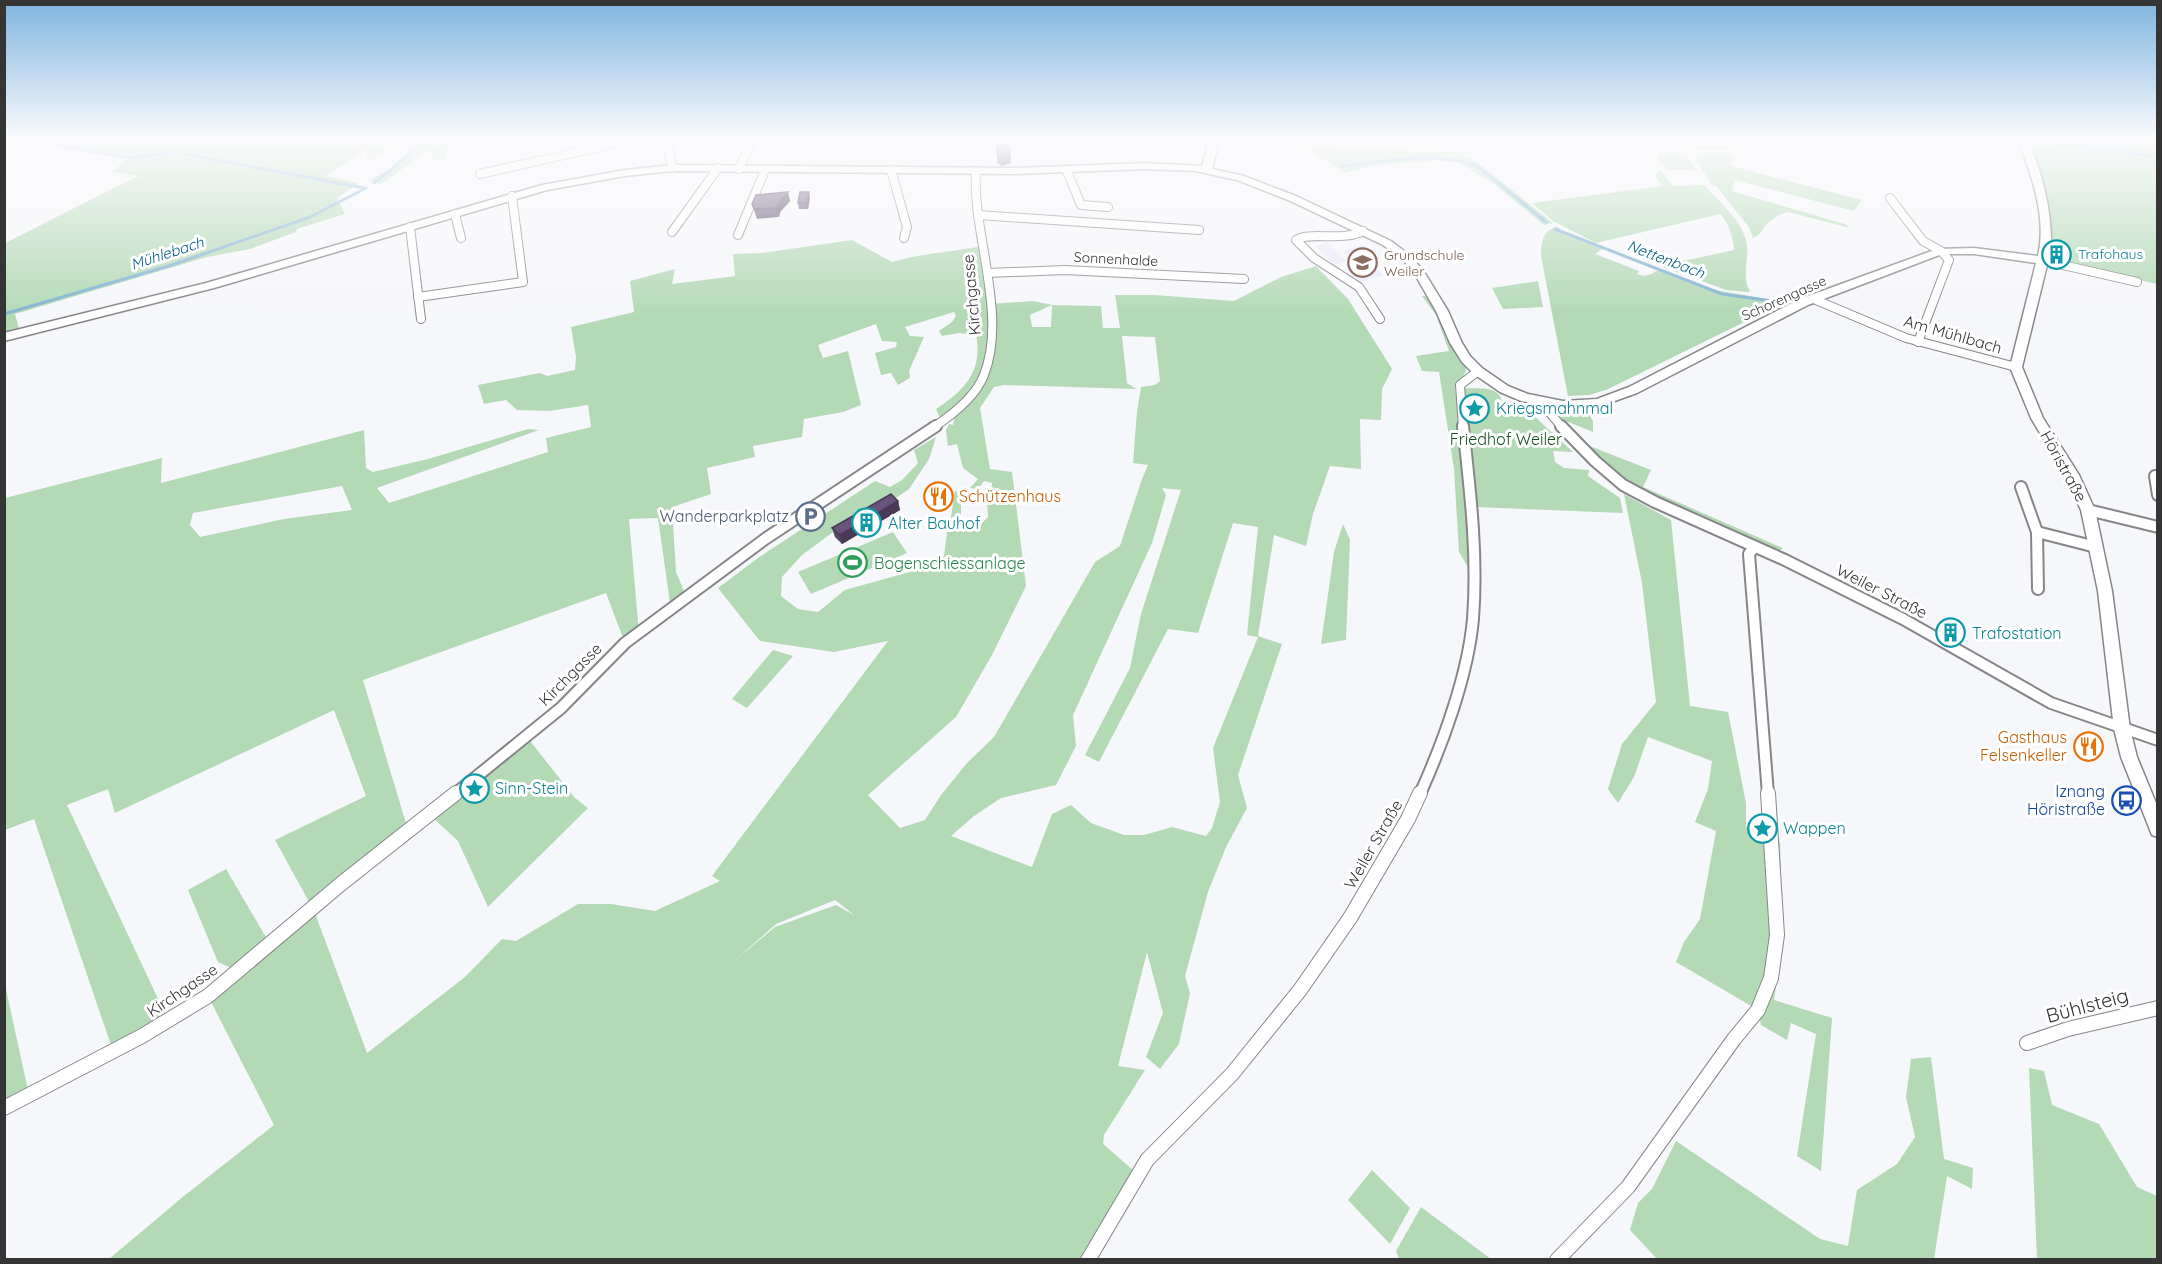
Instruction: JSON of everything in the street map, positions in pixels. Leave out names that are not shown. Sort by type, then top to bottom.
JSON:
[{"type":"street","name":"Schorengasse","points":[[4,337],[210,286],[503,199]]},
{"type":"street","points":[[418,297],[523,282],[512,199]]},
{"type":"street","points":[[672,232],[696,199]]},
{"type":"street","points":[[738,235],[753,199]]},
{"type":"street","points":[[899,199],[907,227],[904,238]]},
{"type":"street","name":"Kirchgasse","points":[[4,1108],[142,1036],[208,996],[351,877],[527,737],[561,708],[625,643],[765,539],[942,422],[971,396],[984,376],[992,342],[988,273],[976,199]]},
{"type":"street","points":[[1079,199],[1082,205],[1108,207]]},
{"type":"street","name":"Schorengasse","points":[[1294,199],[1387,243],[1415,268],[1442,311],[1456,343],[1466,359],[1478,371],[1504,389],[1525,398],[1563,405],[1598,403],[1632,390],[1804,302],[1816,300],[1941,250],[1974,251],[2041,260]]},
{"type":"street","points":[[1891,199],[1923,241],[1941,250],[1949,260],[1918,342]]},
{"type":"street","points":[[2016,367],[2045,249],[2046,212],[2042,199]]},
{"type":"street","points":[[455,214],[461,238]]},
{"type":"street","points":[[978,215],[1199,230]]},
{"type":"street","points":[[410,227],[421,319]]},
{"type":"street","points":[[1363,231],[1353,236],[1304,237],[1296,240],[1314,258],[1359,287],[1380,319]]},
{"type":"street","points":[[2041,260],[2137,282]]},
{"type":"street","name":"Sonnenhalde","points":[[988,273],[1065,270],[1244,279]]},
{"type":"street","name":"Am Mühlbach","points":[[1816,300],[1918,342],[2016,367]]},
{"type":"street","name":"Höristraße","points":[[2016,367],[2037,418],[2072,475],[2088,510],[2105,591],[2122,729],[2138,784],[2157,830]]},
{"type":"street","name":"Weiler Straße","points":[[1088,1260],[1147,1160],[1232,1074],[1300,990],[1350,918],[1408,819],[1438,755],[1468,654],[1473,620],[1475,579],[1472,506],[1459,393],[1460,385],[1478,371]]},
{"type":"street","name":"Weiler Straße","points":[[1546,403],[1549,412],[1561,426],[1595,461],[1623,485],[1903,619],[2051,703],[2157,740]]},
{"type":"street","points":[[2155,476],[2157,495]]},
{"type":"street","points":[[2021,487],[2037,532],[2038,590]]},
{"type":"street","points":[[2088,510],[2157,527]]},
{"type":"street","points":[[2037,532],[2096,547]]},
{"type":"street","points":[[1557,1260],[1628,1187],[1734,1039],[1758,1010],[1771,978],[1777,935],[1772,840],[1749,554],[1754,547]]},
{"type":"street","name":"Bühlsteig","points":[[2027,1043],[2068,1029],[2157,1008]]},
{"type":"shaded area","points":[[1327,242],[1347,262],[1334,265],[1315,246]]},
{"type":"shaded area","name":"Grundschule Weiler","points":[[1364,245],[1377,259],[1370,262],[1383,275],[1360,282],[1346,268],[1356,264],[1343,251]]},
{"type":"green space","points":[[92,199],[337,199],[345,214],[297,229],[296,232],[250,249],[207,257],[15,314],[21,337],[5,342],[5,243]]},
{"type":"green space","points":[[1512,199],[1523,199],[1553,223],[1544,225]]},
{"type":"green space","points":[[1563,199],[1717,199],[1734,217],[1746,240],[1746,279],[1750,291],[1726,290],[1660,266],[1734,250],[1730,230],[1720,214],[1596,243],[1553,221],[1532,203]]},
{"type":"green space","points":[[1726,199],[1759,199],[1845,224],[1850,228],[1788,212],[1772,220],[1753,238],[1749,227]]},
{"type":"green space","points":[[1808,199],[1862,200],[1854,211]]},
{"type":"green space","points":[[2046,199],[2157,199],[2157,284],[2050,260],[2050,216]]},
{"type":"green space","points":[[1557,227],[1602,249],[1595,254],[1639,271],[1637,274],[1643,276],[1659,270],[1715,290],[1773,300],[1781,304],[1606,390],[1589,395],[1568,396],[1541,256],[1544,237]]},
{"type":"green space","points":[[852,240],[892,262],[983,246],[990,304],[1033,301],[1053,305],[1101,306],[1103,328],[1120,328],[1115,295],[1155,295],[1234,301],[1281,277],[1316,266],[1348,299],[1392,369],[1382,389],[1381,420],[1360,419],[1361,469],[1330,466],[1313,514],[1306,546],[1274,535],[1258,636],[1282,644],[1238,775],[1247,808],[1226,847],[1208,892],[1185,976],[1190,993],[1179,1044],[1160,1069],[1146,1057],[1163,1013],[1147,952],[1118,1066],[1145,1070],[1104,1135],[1103,1144],[1133,1170],[1116,1212],[1088,1259],[109,1259],[274,1125],[208,996],[238,971],[218,962],[188,890],[226,869],[270,944],[302,917],[308,900],[275,840],[366,796],[334,710],[115,813],[108,789],[67,805],[168,1020],[113,1051],[34,819],[5,830],[5,498],[162,458],[161,483],[364,430],[366,468],[373,472],[428,459],[528,429],[539,430],[377,488],[389,503],[548,452],[546,438],[591,427],[588,405],[549,411],[517,410],[506,400],[484,404],[478,385],[540,373],[547,376],[575,370],[576,357],[571,327],[634,312],[630,281],[675,269],[672,284],[735,276],[733,254],[762,253]],"holes":[[[1052,305],[1051,327],[1032,327],[1030,315]],[[954,312],[956,316],[952,322],[939,331],[942,336],[959,333],[976,335],[977,359],[974,369],[963,387],[936,409],[942,422],[956,410],[953,425],[949,424],[946,430],[948,446],[957,444],[963,468],[978,479],[970,488],[978,489],[984,481],[992,483],[980,501],[987,499],[988,517],[977,528],[963,526],[961,492],[955,491],[949,530],[972,528],[947,532],[944,556],[918,562],[913,571],[845,590],[818,612],[798,609],[781,596],[782,577],[802,555],[840,527],[893,500],[909,489],[929,459],[936,437],[914,450],[918,463],[902,480],[890,487],[875,481],[758,558],[718,588],[760,641],[834,652],[888,641],[712,876],[720,881],[655,911],[611,904],[578,904],[516,941],[502,939],[465,977],[367,1053],[313,908],[408,830],[363,680],[606,593],[625,643],[639,633],[629,519],[658,518],[671,610],[687,598],[676,572],[672,507],[711,494],[707,468],[755,457],[753,446],[802,437],[804,419],[843,412],[861,405],[848,351],[823,358],[818,345],[876,324],[882,341],[897,342],[896,347],[875,353],[881,375],[891,373],[898,385],[910,378],[909,371],[924,337],[910,336],[905,327]],[[1122,336],[1155,337],[1160,381],[1155,385],[1141,387],[1133,463],[1148,465],[1120,546],[1095,562],[994,737],[967,763],[941,795],[925,820],[900,828],[868,795],[956,717],[992,655],[1026,586],[1012,472],[990,469],[980,408],[994,387],[1004,385],[1136,389],[1127,383]],[[342,486],[352,510],[284,519],[200,537],[190,525],[193,513]],[[1162,488],[1181,490],[1141,614],[1130,668],[1085,755],[1099,762],[1168,629],[1198,633],[1233,523],[1258,527],[1247,635],[1258,637],[1213,748],[1220,802],[1212,828],[1206,836],[1172,827],[1144,835],[1124,835],[1091,823],[1071,805],[1052,814],[1032,867],[951,836],[974,816],[1001,798],[1056,785],[1076,746],[1073,715],[1152,543],[1166,495]],[[835,900],[854,915],[836,905],[775,927],[732,963],[776,924]]]},
{"type":"green space","points":[[1538,281],[1543,307],[1503,309],[1492,288]]},
{"type":"green space","points":[[1422,296],[1428,296],[1466,366],[1466,371],[1455,389],[1472,506],[1475,579],[1459,552],[1454,469],[1439,372],[1422,371],[1416,356],[1449,351],[1436,315]]},
{"type":"green space","name":"Friedhof Weiler","points":[[1464,388],[1492,390],[1497,393],[1502,402],[1521,404],[1573,452],[1553,451],[1555,462],[1564,468],[1589,470],[1588,476],[1620,498],[1623,513],[1477,507]]},
{"type":"green space","points":[[1562,408],[1604,408],[1588,413],[1593,421],[1593,432],[1561,419],[1556,412]]},
{"type":"green space","points":[[1587,445],[1651,470],[1643,487],[1783,548],[1777,553],[1648,494],[1626,480]]},
{"type":"green space","points":[[1624,494],[1671,520],[1690,706],[1728,712],[1746,803],[1746,826],[1750,833],[1780,842],[1783,940],[1774,1000],[1832,1018],[1821,1171],[1797,1156],[1816,1034],[1791,1023],[1787,1040],[1761,1025],[1758,1010],[1676,962],[1684,942],[1700,919],[1716,831],[1695,822],[1708,789],[1712,761],[1648,737],[1634,777],[1618,803],[1608,789],[1622,744],[1656,702],[1642,583]]},
{"type":"green space","points":[[1343,524],[1350,540],[1346,640],[1321,644],[1334,552]]},
{"type":"green space","name":"Bogenschiessanlage","points":[[893,532],[907,553],[811,594],[798,572]]},
{"type":"green space","points":[[773,650],[793,656],[747,708],[732,699]]},
{"type":"green space","points":[[527,737],[575,798],[588,808],[488,907],[458,841],[431,816]]},
{"type":"green space","points":[[4,980],[29,1095],[4,1108]]},
{"type":"green space","points":[[1931,1057],[1944,1159],[1973,1168],[1972,1189],[1947,1176],[1934,1259],[1657,1259],[1630,1230],[1638,1203],[1652,1189],[1676,1141],[1820,1239],[1848,1246],[1857,1190],[1897,1164],[1915,1137],[1906,1097],[1911,1059]]},
{"type":"green space","points":[[2029,1068],[2044,1071],[2052,1105],[2099,1124],[2137,1187],[2157,1196],[2157,1259],[2037,1259]]},
{"type":"green space","points":[[1372,1170],[1410,1208],[1390,1244],[1348,1200]]},
{"type":"green space","points":[[1421,1207],[1491,1259],[1399,1259],[1396,1251]]},
{"type":"building","points":[[754,199],[782,199],[777,208],[754,209],[752,204]]},
{"type":"building","points":[[799,199],[808,199],[807,203],[798,203]]},
{"type":"building","points":[[891,494],[898,501],[840,535],[832,528]]},
{"type":"waterway","name":"Mühlebach","points":[[4,314],[172,265],[310,217],[345,199]]},
{"type":"waterway","name":"Nettenbach","points":[[1518,199],[1546,222]]},
{"type":"waterway","name":"Nettenbach","points":[[1555,229],[1722,294],[1772,301]]},
{"type":"place","name":"Trafohaus","points":[[2057,254]]},
{"type":"place","name":"Grundschule Weiler","points":[[1363,263]]},
{"type":"place","name":"Kriegsmahnmal","points":[[1475,408]]},
{"type":"place","name":"Schützenhaus","points":[[938,496]]},
{"type":"place","name":"Wanderparkplatz","points":[[810,516]]},
{"type":"place","name":"Alter Bauhof","points":[[867,523]]},
{"type":"place","name":"Bogenschiessanlage","points":[[853,563]]},
{"type":"place","name":"Trafostation","points":[[1951,633]]},
{"type":"place","name":"Gasthaus Felsenkeller","points":[[2088,746]]},
{"type":"place","name":"Sinn-Stein","points":[[474,788]]},
{"type":"place","name":"Iznang Höristraße","points":[[2126,800]]},
{"type":"place","name":"Wappen","points":[[1762,828]]}]
